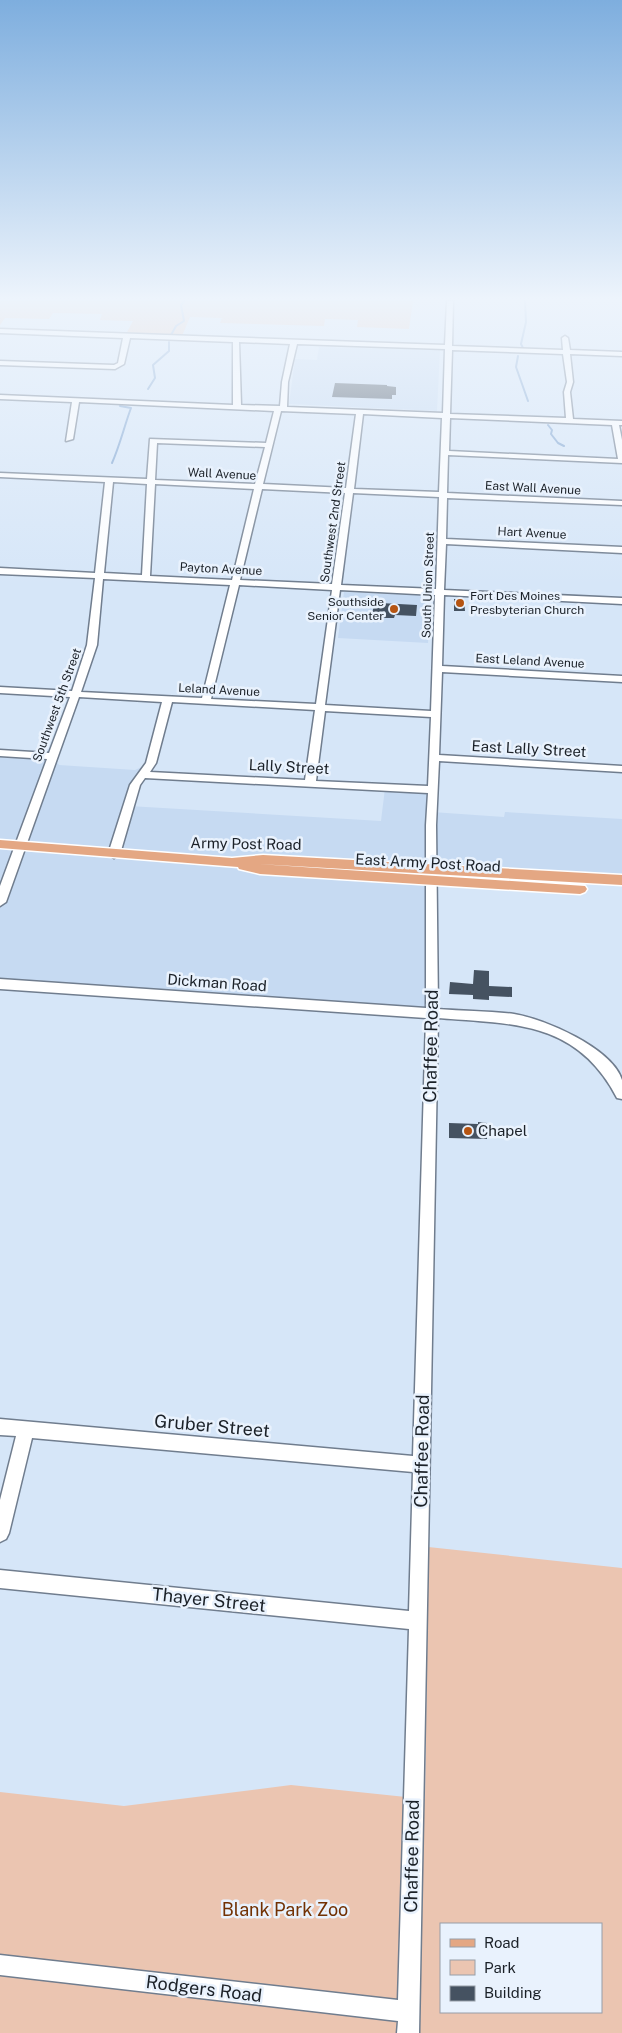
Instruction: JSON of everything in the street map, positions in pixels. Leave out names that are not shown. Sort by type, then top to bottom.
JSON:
[{"type":"main road","name":"Army Post Road","points":[[0,844],[232,864]]},
{"type":"main road","name":"East Army Post Road","points":[[232,864],[260,869],[622,880]]},
{"type":"main road","name":"East Army Post Road","points":[[432,875],[622,891]]},
{"type":"street","points":[[238,396],[238,406]]},
{"type":"street","points":[[206,701],[282,396]]},
{"type":"street","name":"South Union Street","points":[[432,875],[431,824],[434,790],[447,396]]},
{"type":"street","points":[[567,396],[570,421]]},
{"type":"street","points":[[0,397],[618,423],[622,461],[445,453]]},
{"type":"street","points":[[69,439],[76,400]]},
{"type":"street","name":"Southwest 2nd Street","points":[[310,784],[360,411]]},
{"type":"street","points":[[146,578],[153,441],[269,445]]},
{"type":"street","name":"Wall Avenue","points":[[0,475],[443,495]]},
{"type":"street","name":"Southwest 5th Street","points":[[0,902],[92,645],[109,480]]},
{"type":"street","name":"East Wall Avenue","points":[[443,495],[622,503]]},
{"type":"street","name":"Hart Avenue","points":[[441,541],[622,550]]},
{"type":"street","name":"Payton Avenue","points":[[0,571],[622,602]]},
{"type":"street","name":"East Leland Avenue","points":[[438,669],[622,679]]},
{"type":"street","name":"Leland Avenue","points":[[0,690],[436,714]]},
{"type":"street","points":[[114,854],[135,785],[151,763],[168,699]]},
{"type":"street","points":[[0,753],[53,756]]},
{"type":"street","name":"East Lally Street","points":[[434,758],[622,769]]},
{"type":"street","name":"Lally Street","points":[[143,774],[434,790]]},
{"type":"street","name":"Chaffee Road","points":[[408,2033],[432,1014],[432,875]]},
{"type":"street","name":"Dickman Road","points":[[0,984],[515,1019],[547,1028],[570,1038],[591,1053],[613,1077],[622,1094]]},
{"type":"street","name":"Gruber Street","points":[[0,1427],[421,1465]]},
{"type":"street","points":[[0,1533],[26,1430]]},
{"type":"street","name":"Thayer Street","points":[[0,1579],[418,1621]]},
{"type":"street","name":"Rodgers Road","points":[[0,1964],[408,2012]]},
{"type":"shaded area","points":[[290,396],[438,396],[437,411],[289,404]]},
{"type":"shaded area","points":[[344,592],[431,596],[428,643],[338,638]]},
{"type":"shaded area","points":[[0,753],[53,756],[59,765],[135,770],[151,763],[129,806],[381,821],[385,788],[433,790],[432,812],[504,817],[505,812],[622,819],[622,884],[432,869],[432,1014],[0,984]]},
{"type":"green space","name":"Blank Park Zoo","points":[[419,1546],[622,1568],[622,2033],[0,2033],[0,1792],[124,1806],[291,1785],[425,1799],[427,1649],[417,1621]]},
{"type":"building","points":[[392,396],[392,399],[332,397]]},
{"type":"building","name":"Fort Des Moines Presbyterian Church","points":[[454,599],[464,599],[465,611],[454,611]]},
{"type":"building","name":"Southside Senior Center","points":[[380,603],[417,605],[416,616],[395,615],[394,618],[382,618],[382,615],[372,613],[374,606],[379,606]]},
{"type":"building","points":[[474,970],[489,971],[489,986],[512,987],[512,997],[489,996],[489,1000],[473,999],[473,995],[449,994],[450,982],[473,984]]},
{"type":"building","name":"Chapel","points":[[478,1122],[487,1123],[487,1139],[449,1138],[449,1123],[478,1124]]},
{"type":"waterway","points":[[526,396],[528,401]]},
{"type":"waterway","points":[[112,463],[131,408],[120,406]]},
{"type":"waterway","points":[[548,425],[552,430],[551,434],[558,443],[564,446]]},
{"type":"place","name":"Fort Des Moines Presbyterian Church","points":[[460,603]]},
{"type":"place","name":"Southside Senior Center","points":[[394,609]]},
{"type":"place","name":"Chapel","points":[[468,1131]]}]
